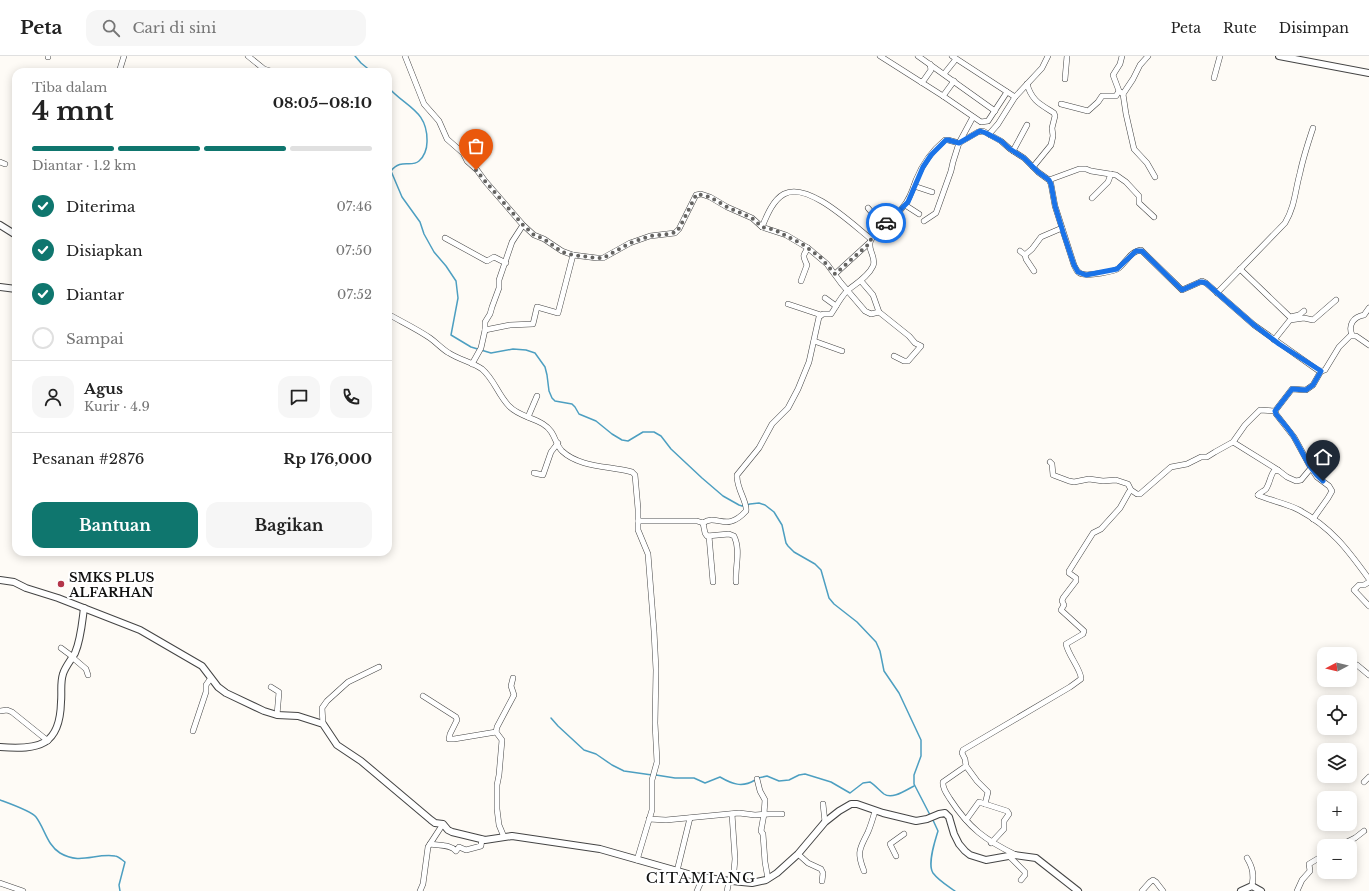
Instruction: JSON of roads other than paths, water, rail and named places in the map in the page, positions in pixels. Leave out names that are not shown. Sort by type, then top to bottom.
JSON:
[{"type":"street","points":[[120,68],[124,56]]},
{"type":"street","points":[[248,56],[263,68]]},
{"type":"street","points":[[405,56],[424,104],[439,121],[446,140],[463,153],[466,162],[476,170],[523,225],[534,235],[544,239],[562,252],[573,255],[603,258],[630,243],[650,236],[675,233],[679,229],[697,194],[710,197],[727,207],[752,218],[762,227],[786,235],[808,248],[820,257],[866,312],[873,314],[879,312]]},
{"type":"street","points":[[880,56],[981,122],[987,122],[1007,92]]},
{"type":"street","points":[[918,56],[995,111]]},
{"type":"street","points":[[990,135],[1015,96],[1042,68],[1048,56]]},
{"type":"street","points":[[1065,79],[1067,56]]},
{"type":"street","points":[[1122,56],[1120,64],[1113,75],[1121,93],[1134,149],[1147,163],[1155,177]]},
{"type":"street","points":[[1061,104],[1089,111],[1102,96],[1116,96],[1121,93],[1133,79],[1140,65],[1148,56]]},
{"type":"street","points":[[1214,78],[1220,56]]},
{"type":"street","points":[[1279,56],[1369,73]]},
{"type":"street","points":[[944,74],[954,57],[1015,96]]},
{"type":"street","points":[[921,82],[931,70],[930,64]]},
{"type":"street","points":[[943,96],[954,81]]},
{"type":"street","points":[[1027,84],[1030,94],[1034,100],[1054,113],[1056,116],[1052,128],[1053,136],[1051,145],[1033,167]]},
{"type":"street","points":[[924,221],[936,213],[959,143],[973,117]]},
{"type":"street","points":[[1013,151],[1027,125]]},
{"type":"street","points":[[1217,293],[1285,223],[1289,217],[1294,205],[1300,172],[1313,128]]},
{"type":"street","points":[[835,274],[905,205],[923,167],[938,146],[946,140],[959,143],[978,132],[983,131],[1001,141],[1024,158],[1049,180],[1055,206],[1074,265],[1078,272],[1081,274],[1093,274],[1117,269],[1136,251],[1140,250],[1182,290],[1202,282],[1274,340],[1321,371]]},
{"type":"street","points":[[1049,180],[1083,168],[1119,176],[1139,197],[1138,202],[1154,217]]},
{"type":"street","points":[[1092,198],[1108,182],[1111,174]]},
{"type":"street","points":[[914,186],[932,192]]},
{"type":"street","points":[[762,227],[768,213],[783,195],[790,192],[801,192],[830,206],[870,241],[870,249],[874,259],[874,266],[861,280],[848,290],[830,315],[821,314],[788,304]]},
{"type":"street","points":[[905,205],[919,214]]},
{"type":"street","points":[[868,208],[883,226]]},
{"type":"street","points":[[0,225],[12,232]]},
{"type":"street","points":[[472,364],[481,348],[485,330],[485,322],[490,314],[499,288],[499,280],[512,242],[523,225]]},
{"type":"street","points":[[1025,255],[1035,246],[1041,237],[1062,228]]},
{"type":"street","points":[[445,238],[487,261],[494,257],[506,263]]},
{"type":"street","points":[[801,281],[807,265],[803,259],[803,256],[808,248]]},
{"type":"street","points":[[1020,251],[1025,255],[1026,260],[1034,271]]},
{"type":"street","points":[[485,330],[510,325],[532,324],[537,308],[558,313],[573,255]]},
{"type":"street","points":[[1240,269],[1290,317],[1304,312]]},
{"type":"street","points":[[861,280],[873,295],[879,312],[921,346],[908,361],[904,361],[894,356]]},
{"type":"street","points":[[0,288],[12,289]]},
{"type":"street","points":[[825,298],[836,306]]},
{"type":"street","points":[[1274,340],[1290,320],[1304,318],[1313,320],[1336,300]]},
{"type":"street","points":[[1352,335],[1350,328],[1351,324],[1361,315],[1364,315],[1369,308]]},
{"type":"street","points":[[638,520],[697,521],[703,523],[710,520],[723,522],[733,521],[739,518],[746,511],[747,506],[739,490],[737,475],[759,448],[772,424],[786,411],[794,398],[809,362],[817,322],[821,314]]},
{"type":"street","points":[[392,316],[430,338],[449,354],[472,364],[488,375],[506,403],[513,410],[547,426],[552,432],[560,449],[566,454],[583,462],[633,473],[636,480],[638,530],[646,548],[648,558],[654,632],[657,762],[654,775],[652,807],[637,860]]},
{"type":"street","points":[[1352,335],[1369,345]]},
{"type":"street","points":[[1275,411],[1292,389],[1306,390],[1313,385],[1321,371],[1325,370],[1339,347],[1348,337],[1352,335]]},
{"type":"street","points":[[814,341],[842,351]]},
{"type":"street","points":[[528,417],[537,396]]},
{"type":"street","points":[[1050,462],[1052,464],[1053,475],[1056,477],[1074,482],[1089,478],[1103,482],[1116,480],[1128,484],[1132,490],[1137,494],[1140,494],[1171,467],[1187,464],[1201,457],[1207,457],[1234,442],[1245,425],[1260,410],[1275,411]]},
{"type":"street","points":[[1275,411],[1294,437],[1311,468],[1332,491],[1313,519]]},
{"type":"street","points":[[1234,442],[1287,477],[1296,481],[1301,480],[1311,468]]},
{"type":"street","points":[[534,473],[543,475],[551,452],[558,443]]},
{"type":"street","points":[[1278,470],[1273,472],[1267,487],[1258,495],[1298,509],[1324,525],[1336,537],[1369,580],[1364,585],[1359,585],[1354,590],[1369,606]]},
{"type":"street","points":[[985,804],[988,792],[977,781],[966,766],[962,753],[963,750],[1081,679],[1081,674],[1070,656],[1066,644],[1083,634],[1084,631],[1061,610],[1064,605],[1062,602],[1063,598],[1076,580],[1076,578],[1069,573],[1069,571],[1093,533],[1100,529],[1120,508],[1126,495],[1132,490]]},
{"type":"street","points":[[703,523],[705,535],[729,534],[734,536],[737,558],[736,582]]},
{"type":"street","points":[[709,536],[713,582]]},
{"type":"street","points":[[0,580],[10,581],[26,588],[58,598],[148,634],[199,664],[204,668],[218,687],[226,693],[264,711],[277,715],[298,716],[323,724]]},
{"type":"street","points":[[0,747],[32,747],[48,741],[52,736],[58,725],[62,703],[62,677],[73,657],[78,643],[84,608]]},
{"type":"street","points":[[61,648],[73,657],[86,670],[88,675]]},
{"type":"street","points":[[1357,666],[1369,676]]},
{"type":"street","points":[[379,668],[348,682],[324,703],[323,724],[337,745],[361,761],[431,820],[436,823],[443,824],[452,832],[488,840],[504,837],[516,837],[600,849],[703,877],[752,883],[768,879],[780,871],[798,854],[825,822],[844,808],[853,804],[861,805],[875,811],[913,821],[919,821],[942,813],[947,815],[957,841],[970,855],[986,860],[1017,855],[1030,857],[1039,860],[1078,891]]},
{"type":"street","points":[[193,730],[206,692],[206,685],[211,678]]},
{"type":"street","points":[[496,732],[514,695],[511,686],[513,678]]},
{"type":"street","points":[[271,687],[279,692],[277,715]]},
{"type":"street","points":[[423,696],[456,717],[457,720],[449,739],[496,732]]},
{"type":"street","points":[[0,711],[7,710],[12,712],[48,741]]},
{"type":"street","points":[[496,732],[502,740],[497,785],[497,809],[499,825],[504,837]]},
{"type":"street","points":[[966,766],[942,784],[954,805],[977,832],[991,843],[1017,855]]},
{"type":"street","points":[[1364,782],[1369,777]]},
{"type":"street","points":[[757,779],[760,791],[765,800],[761,831],[763,834],[768,879]]},
{"type":"street","points":[[966,820],[980,802],[1004,810],[1009,814],[1004,821],[1004,829],[991,843]]},
{"type":"street","points":[[823,804],[825,822]]},
{"type":"street","points":[[864,871],[859,857],[860,848],[875,811]]},
{"type":"street","points":[[649,819],[666,820],[739,813],[755,815],[782,814]]},
{"type":"street","points":[[727,891],[731,881],[735,858],[732,814]]},
{"type":"street","points":[[677,871],[690,818]]},
{"type":"street","points":[[420,891],[430,844],[443,824]]},
{"type":"street","points":[[1353,839],[1364,831]]},
{"type":"street","points":[[896,856],[890,844],[904,834]]},
{"type":"street","points":[[430,844],[437,846],[451,846],[456,851],[459,847],[466,850],[481,846],[482,839]]},
{"type":"street","points":[[798,854],[808,863],[820,867],[822,871],[822,881]]},
{"type":"street","points":[[1009,856],[1025,872],[1021,880]]},
{"type":"street","points":[[1247,858],[1254,872],[1252,886]]},
{"type":"street","points":[[1297,891],[1302,880],[1310,871],[1309,864],[1317,859]]},
{"type":"street","points":[[698,891],[703,877]]},
{"type":"street","points":[[1142,891],[1153,880],[1163,891]]},
{"type":"street","points":[[0,883],[23,891]]},
{"type":"street","points":[[1241,891],[1252,886]]},
{"type":"street","points":[[1252,886],[1261,891]]},
{"type":"waterway","points":[[355,56],[367,68]]},
{"type":"waterway","points":[[392,91],[420,116],[424,123],[427,142],[424,155],[421,159],[413,164],[398,165],[392,170]]},
{"type":"waterway","points":[[392,173],[402,197],[420,222],[424,234],[434,252],[456,281],[458,298],[451,335],[471,347],[491,353],[513,349],[526,350],[535,353],[545,367],[549,391],[555,401],[572,404],[579,414],[596,421],[622,440],[628,441],[643,432],[654,432],[661,436],[671,449],[723,496],[742,506],[759,503],[765,505],[774,512],[782,525],[788,546],[794,552],[815,564],[821,570],[829,598],[834,604],[857,622],[876,642],[880,651],[884,671],[899,693],[921,740],[921,756],[914,775],[914,784],[930,815]]},
{"type":"waterway","points":[[551,718],[584,750],[596,754],[624,771],[652,775]]},
{"type":"waterway","points":[[758,778],[767,776],[779,781],[789,780],[805,774],[831,782],[850,793],[863,783],[870,782],[887,796],[899,794],[914,786]]},
{"type":"waterway","points":[[656,775],[675,778],[694,778],[705,783],[720,777],[737,784],[746,784],[755,780]]},
{"type":"waterway","points":[[0,800],[25,810],[36,817],[52,846],[60,853],[74,858],[101,856],[119,857],[125,862],[119,885],[120,891]]},
{"type":"waterway","points":[[932,818],[938,831],[932,852],[931,869],[938,878],[955,891]]},
{"type":"place","name":"SMKS PLUS ALFARHAN","points":[[61,584]]},
{"type":"district","name":"CITAMIANG","points":[[701,878]]}]
